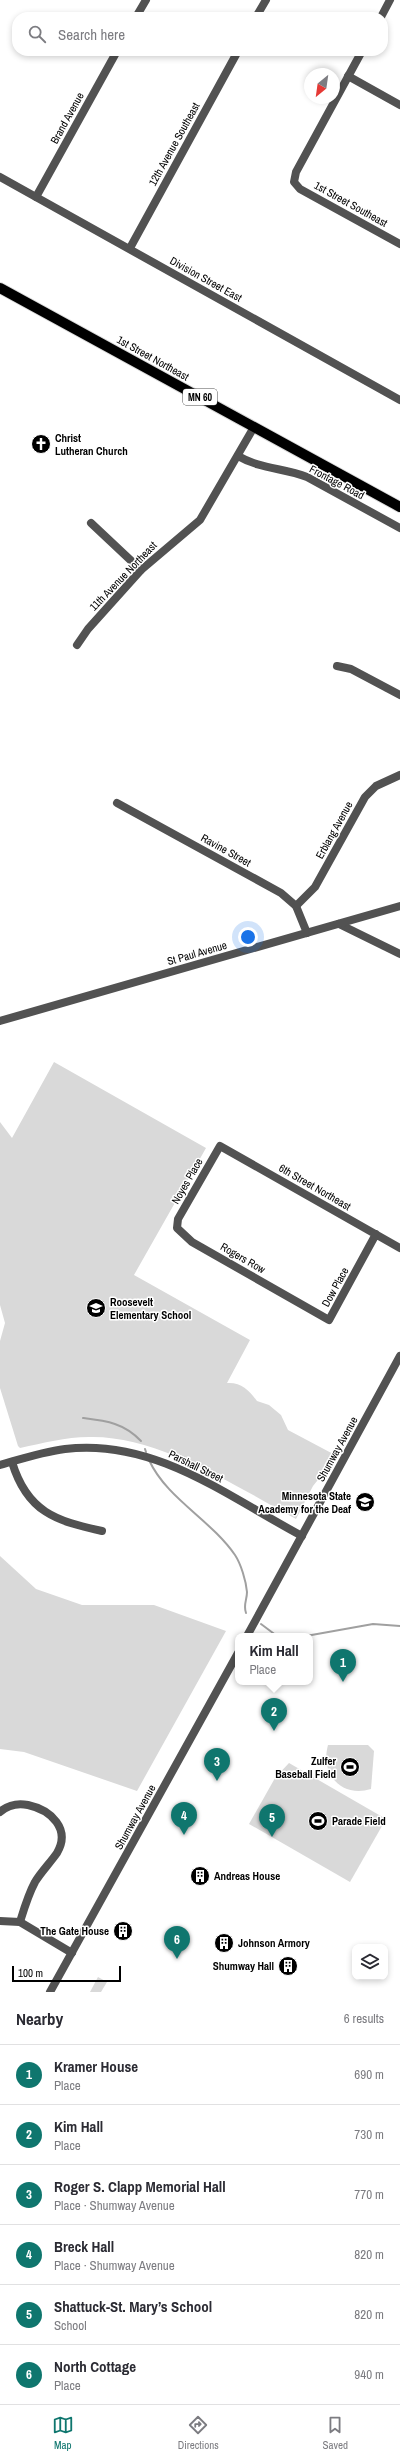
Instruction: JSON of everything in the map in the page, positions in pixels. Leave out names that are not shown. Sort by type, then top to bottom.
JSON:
[{"type":"main road","name":"1st Street Northeast","points":[[0,288],[400,506]]},
{"type":"street","points":[[139,12],[146,0]]},
{"type":"street","points":[[259,12],[266,0]]},
{"type":"street","points":[[384,12],[390,0]]},
{"type":"street","name":"Brand Avenue","points":[[36,197],[114,56]]},
{"type":"street","name":"12th Avenue Southeast","points":[[130,248],[235,56]]},
{"type":"street","points":[[359,56],[348,76],[400,105]]},
{"type":"street","name":"1st Street Southeast","points":[[348,76],[296,172],[294,182],[300,189],[400,244]]},
{"type":"street","name":"Division Street East","points":[[0,177],[130,248],[400,400]]},
{"type":"street","name":"11th Avenue Northeast","points":[[77,645],[88,629],[141,570],[200,520],[254,427]]},
{"type":"street","name":"Frontage Road","points":[[238,456],[263,467],[292,472],[307,477],[400,528]]},
{"type":"street","points":[[91,523],[141,570]]},
{"type":"street","points":[[337,666],[351,669],[400,695]]},
{"type":"street","name":"Erblang Avenue","points":[[296,906],[315,887],[365,797],[376,786],[400,775]]},
{"type":"street","name":"Ravine Street","points":[[117,803],[281,893],[296,906],[307,933]]},
{"type":"street","name":"St Paul Avenue","points":[[0,1021],[400,906]]},
{"type":"street","points":[[339,924],[400,954]]},
{"type":"street","name":"Noyes Place","points":[[177,1228],[178,1219],[220,1146]]},
{"type":"street","name":"6th Street Northeast","points":[[220,1146],[400,1248]]},
{"type":"street","name":"Rogers Row","points":[[177,1228],[192,1242],[300,1303]]},
{"type":"street","name":"Dow Place","points":[[300,1303],[329,1320],[376,1234]]},
{"type":"street","name":"Shumway Avenue","points":[[249,1633],[400,1356]]},
{"type":"street","name":"Parshall Street","points":[[0,1466],[64,1449],[87,1448],[136,1453],[182,1468],[302,1536]]},
{"type":"street","points":[[12,1462],[22,1488],[40,1509],[68,1524],[102,1531]]},
{"type":"street","name":"Shumway Avenue","points":[[50,1992],[235,1657]]},
{"type":"street","points":[[0,1812],[13,1805],[34,1806],[56,1819],[62,1836],[57,1852],[35,1883],[20,1922]]},
{"type":"street","points":[[0,1921],[20,1922],[72,1953]]},
{"type":"shaded area","name":"Roosevelt Elementary School","points":[[54,1062],[206,1148],[134,1275],[250,1340],[227,1383],[241,1385],[251,1393],[257,1401],[269,1405],[281,1415],[288,1430],[337,1456],[313,1486],[296,1519],[223,1478],[196,1465],[142,1444],[115,1439],[80,1437],[46,1442],[20,1448],[18,1446],[0,1388],[0,1341],[5,1323],[0,1305],[0,1122],[12,1138]]},
{"type":"shaded area","points":[[0,1556],[36,1589],[82,1605],[154,1605],[226,1631],[137,1791],[24,1752],[0,1749]]},
{"type":"shaded area","name":"Zulfer Baseball Field","points":[[328,1745],[368,1745],[374,1751],[371,1789],[360,1791],[350,1790],[342,1787],[335,1781],[330,1774],[327,1765],[326,1756]]},
{"type":"shaded area","name":"Parade Field","points":[[289,1763],[386,1819],[350,1882],[249,1824],[275,1778]]},
{"type":"shaded area","points":[[98,1977],[107,1982],[101,1992],[90,1992]]},
{"type":"waterway","points":[[83,1418],[115,1424],[128,1430],[141,1441]]},
{"type":"waterway","points":[[149,1460],[157,1474],[167,1486],[178,1498],[214,1530],[235,1555],[246,1583],[246,1613]]},
{"type":"waterway","points":[[261,1624],[273,1633]]},
{"type":"waterway","points":[[313,1635],[373,1624],[400,1626]]},
{"type":"place","name":"Christ Lutheran Church","points":[[41,444]]},
{"type":"place","name":"Roosevelt Elementary School","points":[[96,1308]]},
{"type":"place","name":"Minnesota State Academy for the Deaf","points":[[365,1502]]},
{"type":"place","name":"Kramer House","points":[[343,1682]]},
{"type":"place","name":"Kim Hall","points":[[274,1731]]},
{"type":"place","name":"Zulfer Baseball Field","points":[[350,1767]]},
{"type":"place","name":"Roger S. Clapp Memorial Hall","points":[[217,1781]]},
{"type":"place","name":"Parade Field","points":[[318,1821]]},
{"type":"place","name":"Breck Hall","points":[[184,1835]]},
{"type":"place","name":"Shattuck-St. Mary’s School","points":[[272,1837]]},
{"type":"place","name":"Andreas House","points":[[200,1876]]},
{"type":"place","name":"The Gate House","points":[[123,1931]]},
{"type":"place","name":"Johnson Armory","points":[[224,1943]]},
{"type":"place","name":"North Cottage","points":[[177,1959]]},
{"type":"place","name":"Shumway Hall","points":[[288,1966]]}]
